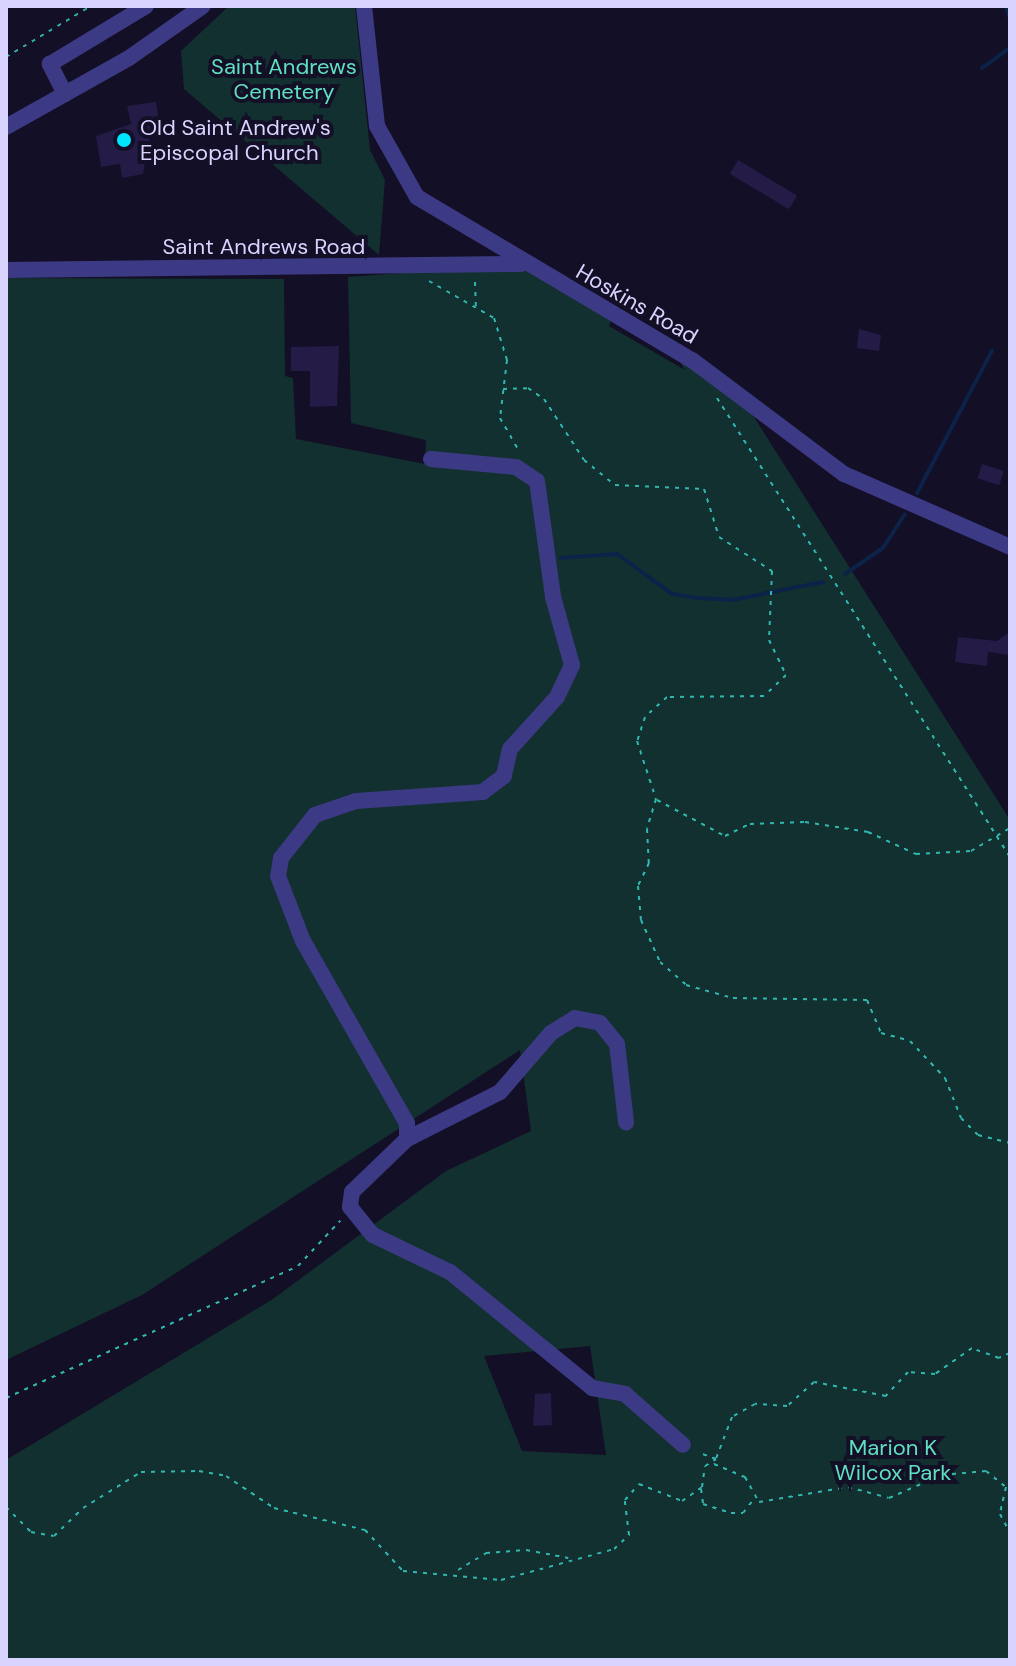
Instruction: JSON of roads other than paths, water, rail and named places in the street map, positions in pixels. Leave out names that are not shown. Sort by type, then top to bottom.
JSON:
[{"type":"street","points":[[65,94],[50,64],[146,6]]},
{"type":"street","points":[[6,127],[65,94],[203,6]]},
{"type":"street","name":"Hoskins Road","points":[[364,6],[377,126],[394,165],[439,215],[692,360],[844,474],[1010,547]]},
{"type":"street","name":"Saint Andrews Road","points":[[6,270],[421,268],[522,264]]},
{"type":"street","points":[[407,1139],[397,1101],[303,941],[278,876],[281,858],[315,815],[342,806],[483,792],[504,776],[510,749],[568,682],[572,665],[553,597],[552,554],[537,481],[516,467],[431,459]]},
{"type":"street","points":[[626,1122],[617,1044],[600,1023],[575,1018],[551,1033],[500,1092],[407,1139],[352,1192],[350,1207],[373,1235],[450,1272],[592,1388],[625,1394],[683,1445]]},
{"type":"waterway","points":[[1006,6],[1010,19]]},
{"type":"waterway","points":[[982,68],[1010,48]]},
{"type":"waterway","points":[[917,493],[992,351]]},
{"type":"waterway","points":[[845,574],[883,548],[905,514]]},
{"type":"waterway","points":[[561,558],[617,554],[672,594],[698,598],[732,600],[823,582]]},
{"type":"place","name":"Old Saint Andrew's Episcopal Church","points":[[124,140]]},
{"type":"park label","name":"Saint Andrews Cemetery","points":[[284,78]]},
{"type":"park label","name":"Marion K Wilcox Park","points":[[893,1460]]}]
